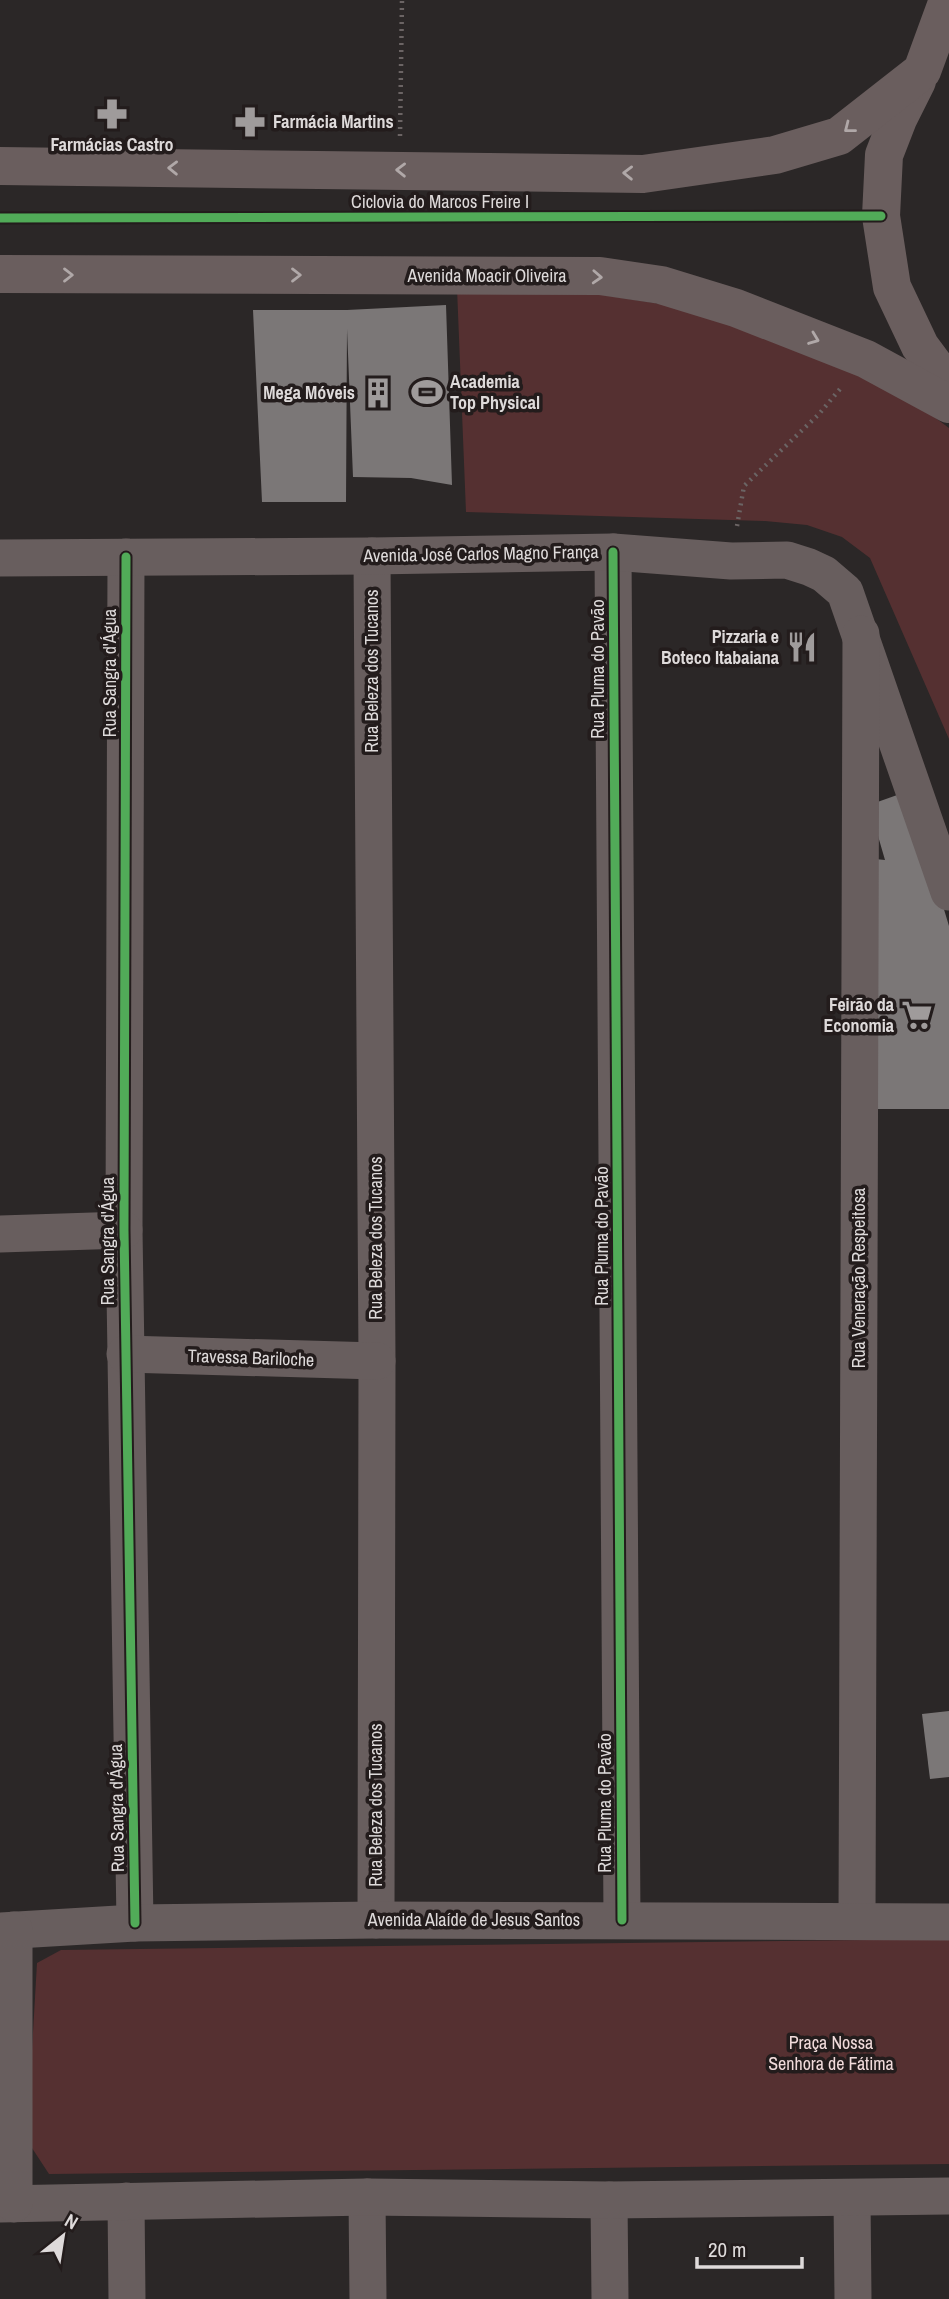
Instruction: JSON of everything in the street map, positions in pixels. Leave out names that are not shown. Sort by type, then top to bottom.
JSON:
[{"type":"main road","points":[[948,0],[935,59],[898,119],[884,155],[881,216],[892,287],[920,346],[949,384]]},
{"type":"main road","points":[[0,166],[643,174],[775,155],[839,136],[935,59]]},
{"type":"main road","name":"Avenida Moacir Oliveira","points":[[0,274],[600,276],[662,285],[705,298],[866,359],[949,404]]},
{"type":"street","name":"Avenida José Carlos Magno França","points":[[0,558],[613,552],[731,561],[787,560],[809,567],[845,592],[949,892]]},
{"type":"street","name":"Rua Pluma do Pavão","points":[[613,552],[622,1920]]},
{"type":"street","name":"Rua Beleza dos Tucanos","points":[[372,556],[377,1361],[376,1920]]},
{"type":"street","name":"Rua Sangra d'Água","points":[[126,557],[124,1230],[135,1923]]},
{"type":"street","name":"Rua Veneração Respeitosa","points":[[858,1921],[861,634]]},
{"type":"street","points":[[0,1234],[124,1230]]},
{"type":"street","name":"Travessa Bariloche","points":[[125,1354],[377,1361]]},
{"type":"street","name":"Avenida Alaíde de Jesus Santos","points":[[7,1930],[135,1923],[376,1920],[949,1922]]},
{"type":"street","points":[[7,1930],[7,2204],[367,2197],[609,2200],[949,2196]]},
{"type":"street","points":[[367,2197],[368,2299]]},
{"type":"street","points":[[852,2198],[853,2299]]},
{"type":"street","points":[[609,2200],[610,2299]]},
{"type":"street","points":[[126,2201],[127,2299]]},
{"type":"path","points":[[399,170],[402,0]]},
{"type":"path","points":[[731,561],[744,486],[819,414],[866,359]]},
{"type":"green space","points":[[540,285],[718,313],[910,399],[949,428],[949,739],[870,558],[842,537],[807,525],[765,521],[466,512],[457,288]]},
{"type":"green space","name":"Praça Nossa Senhora de Fátima","points":[[949,1939],[949,2164],[49,2174],[32,2148],[31,2067],[37,1963],[61,1950]]},
{"type":"building","points":[[446,305],[452,485],[411,478],[353,477],[347,329],[346,502],[262,502],[253,310],[347,310]]},
{"type":"building","points":[[900,794],[930,863],[949,926],[949,1109],[877,1109],[875,859],[885,860],[869,805]]},
{"type":"building","points":[[949,1711],[949,1777],[930,1779],[922,1714]]},
{"type":"cycle path","name":"Ciclovia do Marcos Freire I","points":[[0,218],[881,216]]},
{"type":"cycle path","points":[[613,552],[622,1920]]},
{"type":"cycle path","points":[[126,557],[124,1230],[135,1923]]},
{"type":"place","name":"Farmácias Castro","points":[[112,114]]},
{"type":"place","name":"Farmácia Martins","points":[[250,122]]},
{"type":"place","name":"Academia Top Physical","points":[[427,392]]},
{"type":"place","name":"Mega Móveis","points":[[378,393]]},
{"type":"place","name":"Pizzaria e Boteco Itabaiana","points":[[802,647]]},
{"type":"place","name":"Feirão da Economia","points":[[917,1015]]}]
